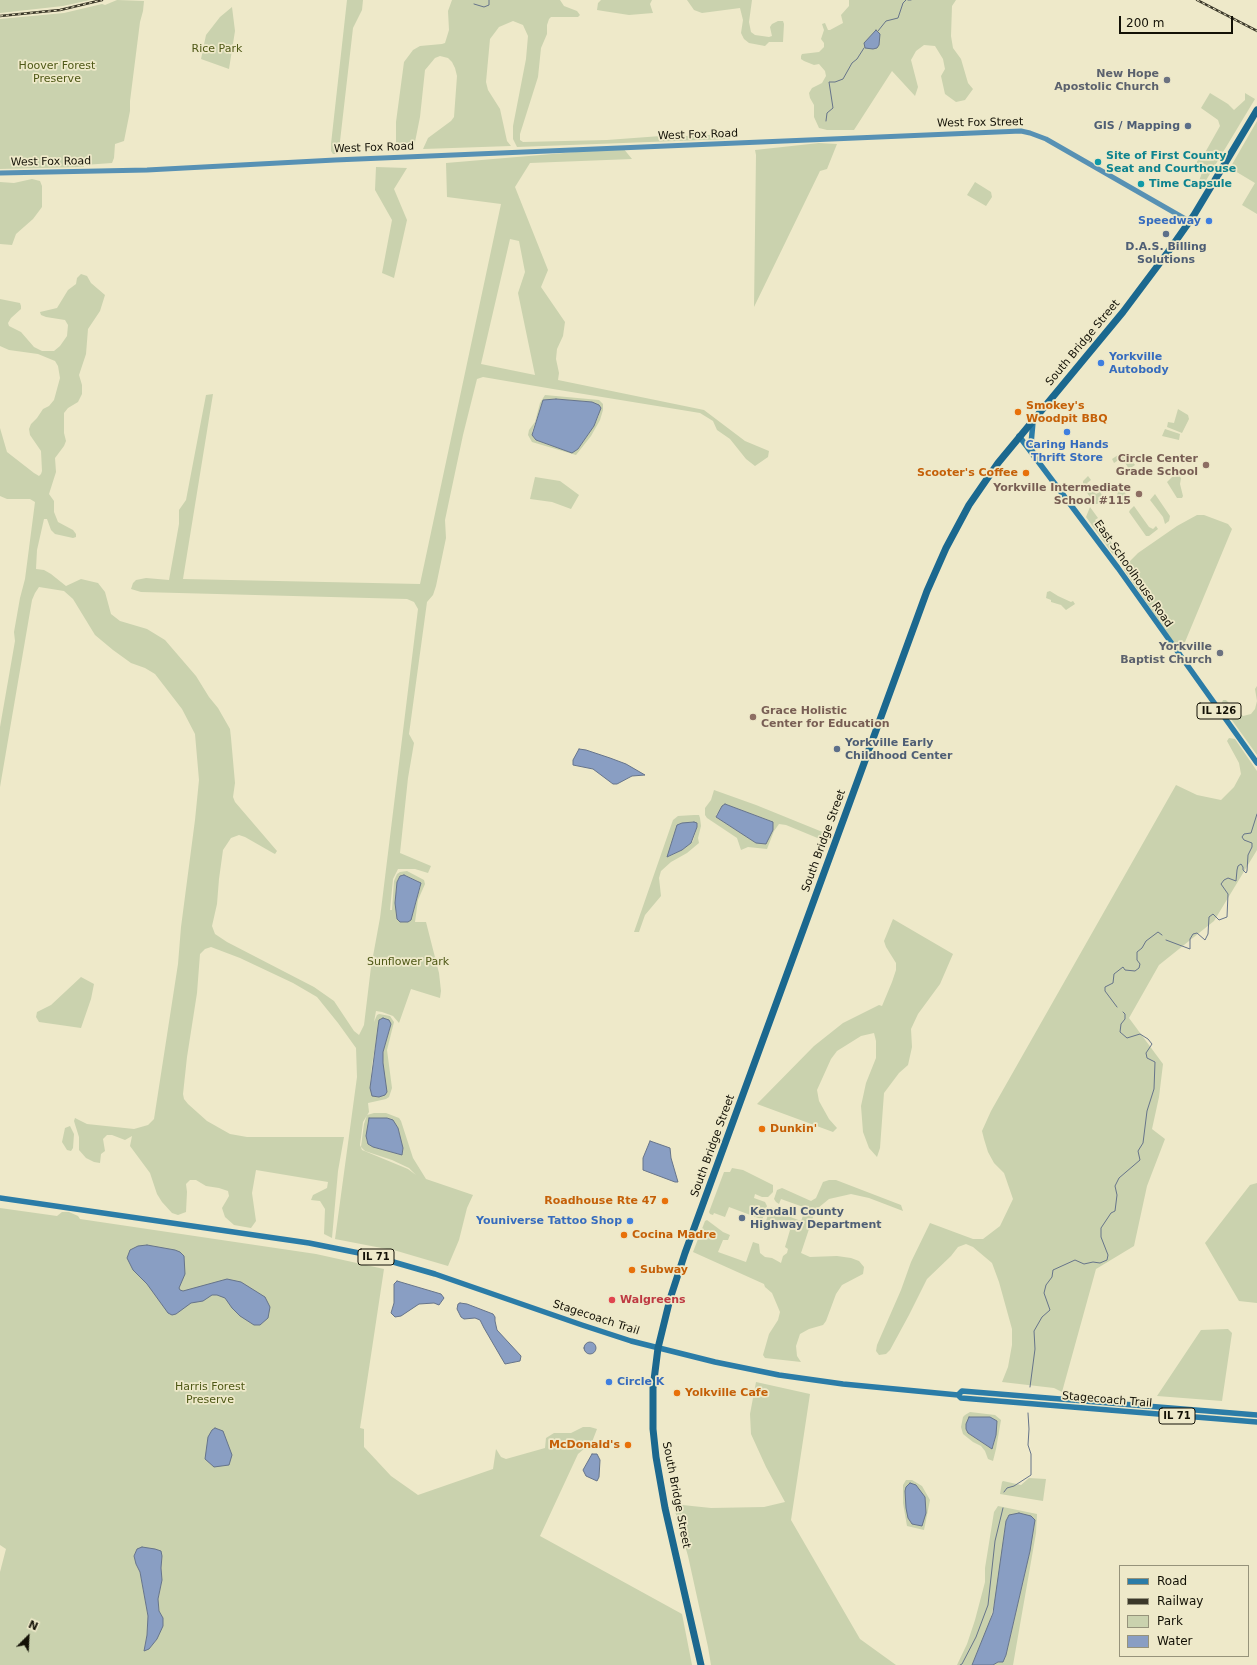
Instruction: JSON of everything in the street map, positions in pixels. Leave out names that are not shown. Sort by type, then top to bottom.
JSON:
[{"type":"highway","name":"South Bridge Street","points":[[701,1665],[668,1523],[656,1457],[653,1403],[658,1348],[670,1299],[685,1253],[927,591],[946,548],[969,505],[990,474],[1019,436],[1136,296],[1190,221],[1257,110]]},
{"type":"main road","points":[[1033,420],[1032,444],[1034,455]]},
{"type":"main road","name":"East Schoolhouse Road","points":[[1019,436],[1077,513],[1257,763]]},
{"type":"main road","name":"Stagecoach Trail","points":[[0,1198],[332,1247],[404,1264],[452,1279],[588,1327],[658,1348],[715,1362],[802,1378],[848,1385],[958,1394],[962,1391],[1257,1415]]},
{"type":"main road","name":"Stagecoach Trail","points":[[958,1394],[961,1398],[1257,1422]]},
{"type":"street","name":"West Fox Street","points":[[749,143],[980,132],[1027,132],[1046,139],[1190,221]]},
{"type":"street","name":"West Fox Road","points":[[0,173],[147,170],[343,160],[749,143]]},
{"type":"green space","points":[[0,0],[90,0],[63,6],[0,13]]},
{"type":"green space","name":"Hoover Forest Preserve","points":[[117,0],[144,1],[140,22],[130,111],[124,141],[115,144],[112,163],[84,165],[84,167],[0,169],[0,19],[64,13],[102,4],[105,5]]},
{"type":"green space","points":[[347,0],[363,0],[362,10],[353,28],[339,150],[337,154],[333,154],[331,151],[331,144]]},
{"type":"green space","points":[[452,0],[560,0],[564,6],[577,11],[580,15],[578,17],[551,17],[549,19],[547,34],[541,48],[538,77],[520,134],[520,140],[523,142],[607,140],[661,136],[669,133],[686,136],[731,134],[732,136],[729,139],[517,147],[513,139],[513,126],[526,59],[528,36],[523,25],[513,21],[499,27],[490,39],[486,82],[488,90],[500,109],[507,141],[511,146],[423,149],[428,138],[451,121],[454,117],[457,76],[452,62],[448,58],[440,56],[435,58],[425,70],[420,117],[414,147],[402,151],[396,150],[396,122],[404,62],[413,50],[420,46],[445,43],[449,30],[448,11]]},
{"type":"green space","points":[[601,0],[652,0],[650,4],[653,13],[629,15],[597,10],[598,3]]},
{"type":"green space","points":[[687,0],[752,0],[749,22],[751,32],[755,35],[772,36],[770,27],[772,24],[778,21],[783,21],[783,42],[769,42],[765,46],[749,43],[744,39],[741,33],[743,20],[740,8],[702,13],[694,10]]},
{"type":"green space","points":[[849,0],[956,0],[952,6],[951,36],[953,48],[961,59],[968,83],[973,89],[965,100],[956,102],[945,94],[941,76],[945,69],[943,59],[935,46],[924,45],[916,51],[911,60],[918,87],[915,96],[892,71],[854,130],[827,130],[819,128],[814,117],[814,105],[809,93],[812,88],[822,83],[826,76],[825,71],[819,64],[814,65],[804,61],[801,59],[801,56],[802,54],[819,52],[824,47],[824,43],[821,39],[824,30],[822,24],[825,23],[828,30],[830,30],[843,23],[841,15],[849,6]]},
{"type":"green space","name":"Rice Park","points":[[232,7],[235,31],[229,69],[201,59],[206,35],[220,17]]},
{"type":"green space","points":[[1210,93],[1228,104],[1234,110],[1245,100],[1245,93],[1255,99],[1202,187],[1203,184],[1199,181],[1203,170],[1197,165],[1197,161],[1202,158],[1220,126],[1218,120],[1201,108]]},
{"type":"green space","points":[[1257,121],[1257,214],[1242,205],[1255,183],[1230,168]]},
{"type":"green space","points":[[819,143],[837,144],[827,169],[820,171],[754,307],[755,150]]},
{"type":"green space","name":"Sunflower Park","points":[[623,148],[632,159],[530,163],[515,187],[548,270],[541,287],[565,322],[563,336],[557,349],[556,359],[559,373],[558,380],[704,410],[745,441],[769,451],[768,457],[755,466],[746,459],[730,439],[717,430],[713,421],[700,413],[483,377],[477,379],[463,435],[445,520],[446,538],[436,586],[433,595],[427,602],[409,734],[414,743],[408,778],[400,853],[431,866],[428,873],[415,869],[398,869],[393,879],[390,910],[392,910],[394,881],[397,874],[407,871],[424,880],[425,884],[418,900],[415,922],[426,922],[439,973],[441,991],[440,998],[411,989],[399,1023],[393,1016],[376,1011],[374,1022],[379,1014],[390,1016],[394,1022],[387,1050],[392,1088],[389,1097],[386,1099],[368,1103],[369,1112],[367,1115],[374,1113],[386,1113],[399,1118],[413,1158],[426,1179],[473,1195],[467,1208],[459,1240],[448,1266],[397,1251],[335,1239],[357,1077],[356,1048],[317,997],[293,983],[240,958],[211,947],[205,949],[200,954],[197,993],[187,1057],[183,1094],[184,1099],[207,1121],[230,1134],[247,1137],[344,1137],[338,1171],[332,1238],[324,1234],[325,1209],[320,1201],[311,1200],[313,1195],[327,1188],[328,1182],[256,1170],[252,1193],[256,1221],[251,1228],[234,1225],[225,1217],[222,1208],[229,1196],[228,1191],[206,1186],[196,1180],[190,1180],[186,1184],[186,1212],[178,1215],[172,1213],[162,1202],[157,1194],[150,1173],[130,1146],[132,1136],[125,1140],[112,1135],[107,1135],[103,1139],[105,1151],[101,1154],[100,1163],[86,1158],[79,1150],[79,1137],[74,1121],[75,1118],[87,1124],[134,1129],[148,1125],[154,1119],[178,964],[181,927],[195,820],[199,780],[195,734],[182,709],[155,674],[145,668],[131,663],[95,635],[73,599],[64,591],[39,587],[32,600],[0,787],[0,727],[15,641],[14,632],[25,579],[35,502],[30,499],[7,499],[0,496],[0,428],[7,452],[39,476],[42,471],[41,451],[30,435],[29,429],[31,424],[43,409],[49,406],[54,400],[60,378],[58,366],[55,361],[38,354],[9,350],[0,346],[0,299],[20,303],[21,306],[21,309],[11,318],[8,323],[9,326],[21,332],[34,347],[42,351],[54,351],[60,346],[67,336],[68,325],[65,320],[46,317],[41,315],[40,312],[57,308],[68,290],[76,284],[77,278],[81,274],[87,276],[91,283],[105,295],[100,311],[88,329],[86,354],[79,375],[82,385],[82,394],[78,402],[68,408],[64,413],[64,433],[66,441],[55,458],[56,472],[49,494],[54,501],[54,512],[58,522],[73,530],[76,537],[73,538],[55,534],[51,530],[47,519],[44,519],[37,550],[36,569],[44,570],[66,586],[81,579],[98,583],[105,592],[111,614],[120,621],[147,629],[165,640],[196,676],[218,708],[230,729],[235,783],[233,797],[235,802],[277,851],[275,854],[239,835],[231,838],[223,850],[217,904],[212,926],[215,934],[227,942],[314,987],[334,1001],[354,1031],[359,1035],[364,1025],[371,967],[380,918],[418,609],[414,602],[407,599],[141,592],[131,589],[136,580],[146,578],[169,580],[179,524],[179,510],[186,500],[206,395],[213,394],[183,579],[420,584],[501,204],[447,197],[446,163]],"holes":[[[510,239],[519,241],[525,272],[518,293],[535,375],[481,364]],[[404,875],[418,881],[421,885],[413,913],[397,919],[395,903],[397,882],[400,876]],[[380,1019],[391,1024],[383,1052],[379,1097],[375,1097],[370,1088],[372,1064]],[[367,1116],[364,1124],[361,1147],[365,1151],[392,1160],[409,1168],[416,1175],[408,1169],[362,1150],[360,1145],[363,1122]],[[387,1118],[396,1125],[403,1148],[402,1155],[373,1147],[366,1139],[368,1121]]]},
{"type":"green space","points":[[376,167],[407,168],[394,189],[407,220],[394,278],[382,273],[392,220],[375,190]]},
{"type":"green space","points":[[32,179],[40,181],[42,186],[42,207],[33,219],[16,234],[12,245],[0,244],[0,182],[14,183]]},
{"type":"green space","points":[[975,182],[991,192],[992,197],[986,206],[967,195]]},
{"type":"green space","points":[[545,395],[599,400],[603,404],[603,410],[600,420],[591,436],[576,455],[532,442],[528,435],[529,430],[535,422],[540,403]],"holes":[[[556,399],[592,402],[599,415],[594,426],[578,449],[570,452],[536,440],[532,432],[543,400]]]},
{"type":"green space","points":[[1178,409],[1188,415],[1189,419],[1182,433],[1167,427],[1168,422],[1174,423]]},
{"type":"green space","points":[[1165,429],[1180,434],[1179,440],[1162,436]]},
{"type":"green space","points":[[1121,453],[1127,455],[1135,465],[1129,469],[1124,461],[1120,459],[1114,463],[1112,459]]},
{"type":"green space","points":[[1088,476],[1091,480],[1087,483],[1096,494],[1100,492],[1105,499],[1097,504],[1095,504],[1083,487],[1083,481]]},
{"type":"green space","points":[[1179,476],[1181,478],[1180,484],[1183,496],[1182,498],[1177,498],[1167,482],[1172,477]]},
{"type":"green space","points":[[535,477],[560,481],[579,495],[571,509],[552,502],[530,499]]},
{"type":"green space","points":[[1119,485],[1131,501],[1128,504],[1126,502],[1124,505],[1117,495],[1118,492],[1115,488]]},
{"type":"green space","points":[[1155,494],[1170,516],[1169,521],[1165,524],[1163,517],[1150,500]]},
{"type":"green space","points":[[1134,506],[1149,527],[1153,529],[1156,526],[1158,529],[1149,536],[1146,536],[1129,512]]},
{"type":"green space","points":[[1090,507],[1098,518],[1095,520],[1119,553],[1124,553],[1122,556],[1116,556],[1112,553],[1086,517]]},
{"type":"green space","points":[[1197,515],[1204,515],[1228,524],[1232,529],[1183,647],[1179,648],[1124,570],[1127,564],[1138,553],[1177,526]]},
{"type":"green space","points":[[1050,591],[1071,602],[1073,601],[1075,604],[1066,610],[1061,605],[1051,602],[1051,600],[1046,598],[1047,592]]},
{"type":"green space","points":[[1257,686],[1257,701],[1255,689]]},
{"type":"green space","points":[[1223,700],[1226,700],[1243,716],[1251,714],[1255,709],[1257,701],[1257,755],[1221,705]]},
{"type":"green space","points":[[1229,738],[1235,739],[1257,771],[1257,850],[1214,921],[1159,965],[1129,1018],[1163,1064],[1159,1097],[1152,1129],[1165,1139],[1147,1186],[1134,1246],[1096,1269],[1062,1392],[1054,1388],[1002,1382],[1008,1367],[1012,1345],[1012,1329],[992,1263],[973,1247],[966,1244],[958,1247],[951,1256],[927,1279],[890,1350],[886,1354],[879,1355],[876,1351],[877,1345],[901,1290],[911,1262],[930,1223],[973,1239],[983,1239],[1000,1226],[1013,1199],[1004,1173],[994,1163],[988,1152],[982,1131],[991,1111],[1176,785],[1197,795],[1221,800],[1234,787],[1241,774],[1239,763],[1227,741]]},
{"type":"green space","points":[[714,790],[825,833],[825,837],[820,839],[786,825],[779,824],[774,831],[767,849],[748,847],[741,850],[737,838],[707,818],[705,815],[705,808],[711,800]],"holes":[[[725,804],[771,821],[773,830],[756,843],[716,817],[716,815]]]},
{"type":"green space","points":[[699,815],[701,826],[698,838],[699,843],[687,853],[671,862],[661,871],[659,878],[661,896],[645,915],[639,932],[634,932],[673,820],[678,816]],"holes":[[[692,822],[697,825],[693,841],[682,850],[668,857],[677,825]]]},
{"type":"green space","points":[[893,919],[953,954],[940,984],[918,1014],[911,1029],[912,1047],[908,1065],[899,1073],[884,1093],[880,1148],[877,1157],[869,1148],[863,1132],[861,1106],[866,1083],[876,1058],[876,1041],[874,1033],[861,1036],[837,1051],[831,1059],[817,1090],[819,1101],[829,1119],[837,1128],[833,1132],[757,1104],[814,1046],[843,1023],[879,1005],[882,1006],[896,970],[896,963],[884,941]]},
{"type":"green space","points":[[81,977],[94,984],[91,999],[81,1028],[39,1022],[36,1017],[37,1012],[51,1005]]},
{"type":"green space","points":[[70,1126],[74,1134],[73,1148],[71,1151],[67,1150],[62,1142],[65,1128]]},
{"type":"green space","points":[[732,1168],[743,1170],[773,1185],[773,1192],[768,1197],[762,1197],[755,1194],[754,1198],[765,1202],[767,1206],[759,1229],[761,1219],[729,1207],[725,1217],[714,1213],[713,1215],[709,1212],[724,1172],[730,1172]]},
{"type":"green space","points":[[836,1180],[901,1205],[903,1211],[869,1198],[851,1194],[829,1199],[818,1208],[813,1217],[801,1253],[810,1257],[837,1256],[851,1258],[859,1261],[864,1267],[863,1274],[842,1285],[836,1294],[826,1321],[823,1325],[809,1329],[800,1334],[796,1346],[797,1356],[801,1362],[765,1358],[763,1355],[769,1334],[778,1320],[780,1312],[772,1293],[765,1287],[764,1284],[693,1252],[705,1221],[707,1220],[723,1232],[730,1235],[728,1240],[723,1240],[718,1252],[746,1262],[753,1242],[759,1244],[760,1253],[765,1257],[772,1258],[781,1263],[783,1256],[787,1253],[788,1249],[785,1247],[790,1230],[786,1225],[778,1226],[766,1221],[770,1209],[771,1207],[777,1210],[777,1212],[801,1221],[806,1208],[781,1199],[779,1204],[774,1199],[777,1190],[782,1188],[811,1201],[816,1198],[823,1182]]},
{"type":"green space","points":[[1257,1183],[1257,1303],[1239,1301],[1205,1243],[1250,1185]]},
{"type":"green space","name":"Harris Forest Preserve","points":[[0,1208],[57,1216],[62,1212],[69,1212],[78,1216],[80,1219],[316,1254],[384,1269],[360,1428],[364,1429],[364,1447],[391,1476],[418,1495],[493,1469],[496,1449],[501,1457],[506,1459],[545,1448],[546,1438],[554,1433],[571,1433],[583,1427],[597,1429],[592,1442],[578,1454],[540,1536],[682,1614],[692,1665],[0,1665],[0,1572],[6,1549],[0,1545]],"holes":[[[137,1549],[162,1556],[162,1580],[158,1599],[159,1611],[163,1618],[157,1639],[149,1649],[144,1650],[147,1635],[148,1616],[140,1572],[134,1556]]]},
{"type":"green space","points":[[1228,1329],[1232,1333],[1222,1401],[1157,1396],[1201,1330]]},
{"type":"green space","points":[[756,1382],[810,1394],[791,1520],[860,1639],[896,1665],[711,1665],[688,1556],[673,1504],[711,1508],[764,1507],[785,1502],[766,1467],[751,1434],[750,1414]]},
{"type":"green space","points":[[970,1412],[995,1415],[1001,1420],[993,1461],[988,1459],[981,1446],[963,1434],[961,1427],[963,1417]],"holes":[[[969,1417],[990,1417],[996,1435],[993,1447],[990,1448],[968,1433]]]},
{"type":"green space","points":[[1029,1478],[1046,1479],[1043,1501],[1000,1494],[1003,1481],[1021,1485]]},
{"type":"green space","points":[[906,1480],[912,1480],[922,1486],[930,1500],[924,1530],[907,1526],[903,1503],[903,1485]]},
{"type":"green space","points":[[998,1506],[1037,1514],[1036,1533],[1013,1665],[993,1665],[1003,1661],[1006,1655],[1030,1551],[1006,1521],[996,1597],[989,1624],[972,1665],[957,1665],[967,1644],[985,1582],[985,1568],[994,1512]]},
{"type":"water","points":[[876,30],[880,34],[879,45],[877,48],[873,49],[865,48],[864,43]]},
{"type":"water","points":[[556,399],[592,402],[599,405],[601,408],[594,426],[578,449],[572,453],[536,440],[532,435],[543,400]]},
{"type":"water","points":[[579,749],[626,764],[645,775],[632,776],[617,784],[613,784],[593,769],[573,765],[573,760]]},
{"type":"water","points":[[725,804],[773,822],[773,830],[766,844],[756,843],[716,817],[722,806]]},
{"type":"water","points":[[694,822],[697,823],[697,827],[691,843],[682,850],[667,857],[677,825]]},
{"type":"water","points":[[404,875],[421,883],[411,920],[408,922],[400,922],[397,919],[395,903],[397,882],[400,876]]},
{"type":"water","points":[[383,1018],[389,1020],[391,1024],[383,1052],[387,1092],[385,1095],[379,1097],[372,1096],[370,1088],[379,1020]]},
{"type":"water","points":[[369,1118],[387,1118],[393,1120],[398,1128],[403,1148],[402,1155],[373,1147],[368,1144],[366,1136]]},
{"type":"water","points":[[650,1141],[670,1148],[671,1158],[678,1182],[643,1170],[643,1158]]},
{"type":"water","points":[[147,1245],[175,1250],[184,1256],[185,1274],[179,1288],[180,1290],[183,1291],[227,1279],[241,1282],[265,1297],[270,1307],[268,1318],[260,1325],[254,1325],[240,1316],[225,1298],[217,1295],[212,1295],[203,1301],[191,1303],[176,1314],[172,1315],[168,1313],[147,1284],[133,1270],[127,1258],[130,1250],[138,1246]]},
{"type":"water","points":[[397,1281],[441,1294],[444,1298],[439,1305],[434,1303],[419,1304],[401,1316],[395,1317],[391,1313],[394,1303],[394,1284]]},
{"type":"water","points":[[458,1304],[467,1304],[493,1314],[495,1317],[497,1330],[521,1356],[520,1361],[505,1364],[480,1320],[475,1318],[464,1319],[461,1317],[457,1309]]},
{"type":"water","points":[[588,1342],[592,1342],[596,1348],[592,1354],[588,1354],[584,1350],[584,1346]]},
{"type":"water","points":[[969,1417],[990,1417],[997,1421],[996,1435],[992,1449],[968,1433],[966,1424]]},
{"type":"water","points":[[215,1428],[223,1431],[232,1455],[229,1465],[214,1467],[205,1459],[208,1437]]},
{"type":"water","points":[[592,1454],[597,1454],[600,1460],[599,1477],[597,1481],[586,1476],[583,1470]]},
{"type":"water","points":[[910,1483],[916,1485],[925,1497],[926,1513],[922,1526],[912,1524],[908,1518],[905,1491],[906,1487]]},
{"type":"water","points":[[1019,1513],[1031,1516],[1035,1520],[1030,1551],[1006,1655],[1003,1662],[998,1662],[993,1665],[972,1665],[993,1613],[1006,1521],[1009,1515]]},
{"type":"water","points":[[142,1547],[161,1551],[162,1556],[162,1580],[158,1599],[159,1611],[163,1618],[163,1626],[157,1639],[149,1649],[144,1651],[148,1616],[140,1572],[134,1556],[137,1549]]},
{"type":"waterway","points":[[474,4],[484,7],[489,5],[489,0]]},
{"type":"waterway","points":[[878,31],[886,21],[898,18],[903,3],[906,0]]},
{"type":"waterway","points":[[826,121],[827,113],[833,108],[829,82],[835,82],[843,79],[852,63],[857,59],[864,48]]},
{"type":"waterway","points":[[1166,940],[1190,949],[1190,939],[1193,934],[1197,933],[1205,940],[1208,934],[1209,917],[1213,914],[1219,920],[1227,917],[1228,894],[1221,884],[1228,878],[1236,881],[1238,866],[1241,864],[1246,873],[1248,855],[1252,847],[1252,843],[1244,840],[1242,837],[1244,834],[1251,833],[1257,814]]},
{"type":"waterway","points":[[1117,1007],[1105,991],[1105,987],[1113,983],[1114,974],[1123,967],[1125,970],[1135,971],[1139,968],[1140,964],[1137,960],[1137,952],[1142,948],[1146,941],[1158,932],[1162,935]]},
{"type":"waterway","points":[[1030,1387],[1035,1349],[1034,1331],[1042,1317],[1050,1310],[1044,1293],[1046,1285],[1052,1277],[1053,1270],[1075,1260],[1084,1264],[1093,1262],[1100,1263],[1107,1260],[1108,1255],[1101,1237],[1101,1228],[1111,1213],[1115,1211],[1117,1195],[1115,1186],[1119,1178],[1140,1160],[1138,1151],[1143,1143],[1147,1111],[1154,1089],[1155,1062],[1147,1058],[1146,1053],[1152,1044],[1148,1039],[1140,1034],[1127,1038],[1120,1032],[1121,1024],[1125,1019],[1125,1014],[1123,1012]]},
{"type":"waterway","points":[[1004,1492],[1007,1488],[1014,1486],[1031,1475],[1031,1454],[1028,1445],[1028,1413]]},
{"type":"waterway","points":[[960,1665],[962,1664],[976,1637],[988,1605],[995,1541],[1003,1508]]},
{"type":"railway","points":[[0,16],[60,10],[102,0]]},
{"type":"railway","points":[[1197,0],[1257,31]]},
{"type":"place","name":"New Hope Apostolic Church","points":[[1167,80]]},
{"type":"place","name":"GIS / Mapping","points":[[1188,126]]},
{"type":"place","name":"Site of First County Seat and Courthouse","points":[[1098,162]]},
{"type":"place","name":"Time Capsule","points":[[1141,184]]},
{"type":"place","name":"Speedway","points":[[1209,221]]},
{"type":"place","name":"D.A.S. Billing Solutions","points":[[1166,234]]},
{"type":"place","name":"Yorkville Autobody","points":[[1101,363]]},
{"type":"place","name":"Smokey's Woodpit BBQ","points":[[1018,412]]},
{"type":"place","name":"Caring Hands Thrift Store","points":[[1067,432]]},
{"type":"place","name":"Circle Center Grade School","points":[[1206,465]]},
{"type":"place","name":"Scooter's Coffee","points":[[1026,473]]},
{"type":"place","name":"Yorkville Intermediate School #115","points":[[1139,494]]},
{"type":"place","name":"Yorkville Baptist Church","points":[[1220,653]]},
{"type":"place","name":"Grace Holistic Center for Education","points":[[753,717]]},
{"type":"place","name":"Yorkville Early Childhood Center","points":[[837,749]]},
{"type":"place","name":"Dunkin'","points":[[762,1129]]},
{"type":"place","name":"Roadhouse Rte 47","points":[[665,1201]]},
{"type":"place","name":"Kendall County Highway Department","points":[[742,1218]]},
{"type":"place","name":"Youniverse Tattoo Shop","points":[[630,1221]]},
{"type":"place","name":"Cocina Madre","points":[[624,1235]]},
{"type":"place","name":"Subway","points":[[632,1270]]},
{"type":"place","name":"Walgreens","points":[[612,1300]]},
{"type":"place","name":"Circle K","points":[[609,1382]]},
{"type":"place","name":"Yolkville Cafe","points":[[677,1393]]},
{"type":"place","name":"McDonald's","points":[[628,1445]]}]
